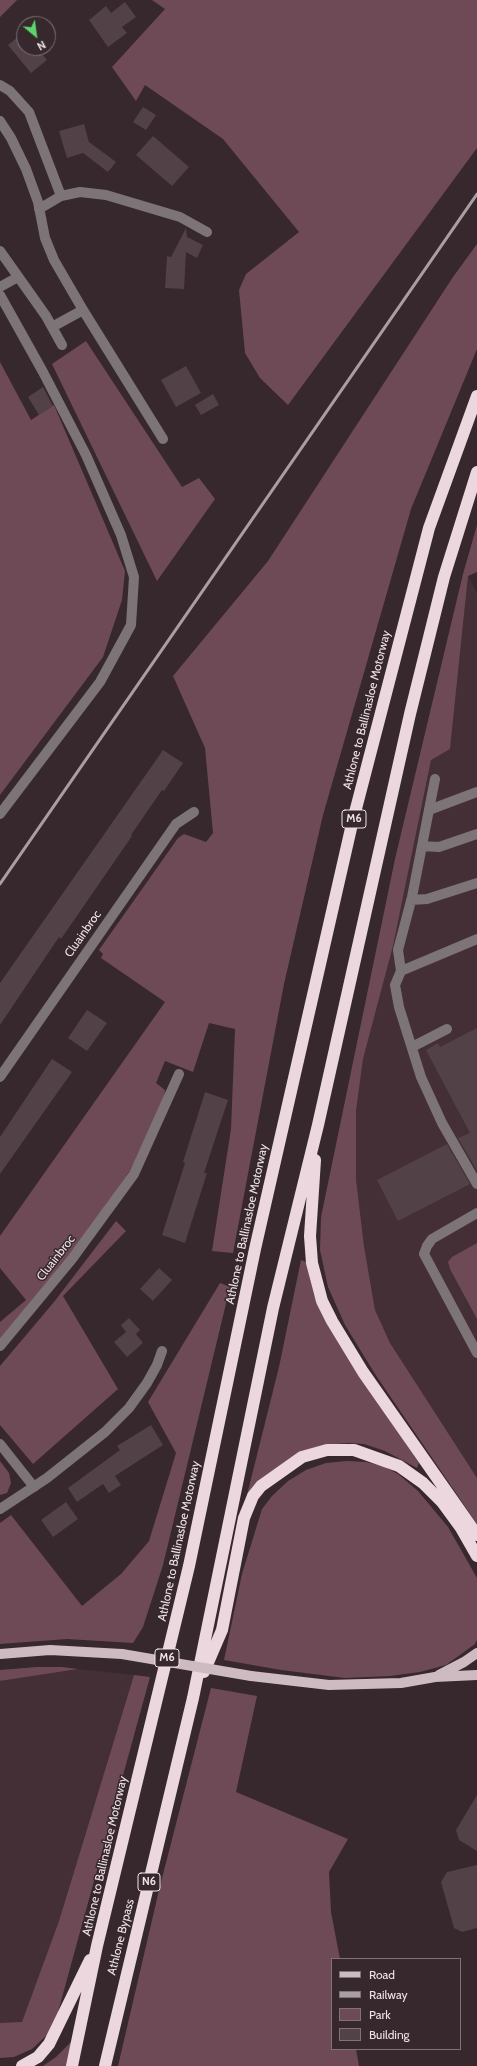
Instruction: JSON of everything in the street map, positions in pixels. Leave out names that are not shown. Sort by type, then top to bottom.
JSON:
[{"type":"highway","name":"Athlone to Ballinasloe Motorway","points":[[72,2066],[97,1946],[189,1566],[255,1249],[352,824],[429,528],[477,396]]},
{"type":"highway","name":"M6","points":[[194,1698],[273,1308],[318,1125],[410,714],[444,576],[477,472]]},
{"type":"highway","points":[[318,1125],[310,1236],[312,1263],[322,1301],[332,1321],[363,1372],[477,1535]]},
{"type":"highway","points":[[194,1698],[222,1630],[244,1518],[253,1496],[261,1486],[302,1457],[328,1450],[354,1450],[399,1466],[423,1483],[442,1502],[477,1556]]},
{"type":"highway","name":"Athlone Bypass","points":[[105,2066],[194,1698]]},
{"type":"highway","points":[[22,2066],[38,2057],[49,2044],[97,1946]]},
{"type":"main road","points":[[0,1654],[50,1650],[122,1654],[251,1676],[329,1686],[401,1683],[435,1677],[477,1675]]},
{"type":"main road","points":[[435,1677],[464,1662],[477,1653]]},
{"type":"street","points":[[0,86],[10,91],[29,112],[61,196]]},
{"type":"street","points":[[0,121],[11,138],[26,169],[39,209],[45,238],[54,260],[83,310],[163,439]]},
{"type":"street","points":[[39,209],[61,196],[80,192],[106,195],[180,217],[207,232]]},
{"type":"street","points":[[0,252],[52,327],[62,345]]},
{"type":"street","points":[[0,287],[18,277]]},
{"type":"street","points":[[0,295],[43,372],[86,455],[121,536],[134,577],[131,625],[100,682],[0,814]]},
{"type":"street","points":[[52,327],[83,310]]},
{"type":"street","points":[[435,779],[411,900],[398,950],[401,971],[395,985],[398,1007],[421,1077],[442,1123],[477,1184]]},
{"type":"street","points":[[429,810],[477,792]]},
{"type":"street","name":"Cluainbroc","points":[[0,1077],[176,824],[194,812]]},
{"type":"street","points":[[422,846],[439,847],[477,834]]},
{"type":"street","points":[[411,900],[427,899],[477,883]]},
{"type":"street","points":[[401,971],[477,938]]},
{"type":"street","points":[[412,1047],[448,1029]]},
{"type":"street","name":"Cluainbroc","points":[[0,1346],[72,1259],[134,1174],[179,1074]]},
{"type":"street","points":[[477,1213],[432,1239],[426,1246],[424,1254],[477,1352]]},
{"type":"street","points":[[0,1509],[34,1487],[76,1456],[105,1432],[129,1408],[147,1383],[157,1365],[162,1351]]},
{"type":"street","points":[[0,1444],[34,1487]]},
{"type":"shaded area","points":[[468,576],[477,593],[477,1478],[390,1343],[375,1310],[364,1246],[356,1179],[356,1111],[363,1059],[393,946],[431,759],[450,749]]},
{"type":"shaded area","points":[[78,1669],[134,1675],[59,1921],[22,2023],[0,2023],[0,1681]]},
{"type":"green space","points":[[0,0],[17,0],[0,17]]},
{"type":"green space","points":[[152,0],[477,0],[477,148],[288,405],[260,378],[245,353],[239,290],[246,274],[299,232],[223,139],[145,85],[136,101],[112,67],[165,9]]},
{"type":"green space","points":[[477,244],[477,349],[411,509],[323,815],[284,984],[233,1253],[212,1251],[231,1129],[235,1029],[209,1023],[193,1072],[165,1061],[156,1083],[165,1090],[164,1098],[131,1169],[83,1238],[0,1339],[0,1322],[26,1300],[0,1268],[0,1236],[165,1002],[101,958],[103,954],[99,950],[178,838],[184,834],[206,842],[213,833],[205,748],[173,676],[268,561],[453,277]]},
{"type":"green space","points":[[86,341],[182,487],[199,478],[215,499],[157,581],[52,364]]},
{"type":"green space","points":[[0,362],[31,420],[54,405],[125,571],[122,600],[103,657],[0,795]]},
{"type":"green space","points":[[477,525],[477,572],[468,576],[450,749],[431,760],[393,946],[363,1059],[356,1111],[356,1179],[364,1246],[375,1310],[390,1343],[477,1478],[477,1524],[375,1374],[345,1325],[328,1287],[320,1250],[321,1217],[395,859],[463,574]]},
{"type":"green space","points":[[116,1221],[126,1231],[63,1296],[118,1389],[33,1464],[0,1425],[0,1366],[54,1302]]},
{"type":"green space","points":[[477,1243],[477,1319],[450,1269],[448,1262],[452,1257]]},
{"type":"green space","points":[[301,1260],[306,1262],[314,1295],[321,1310],[348,1357],[419,1463],[417,1468],[385,1451],[364,1444],[349,1443],[323,1445],[251,1496],[247,1495],[279,1367]]},
{"type":"green space","points":[[220,1283],[230,1287],[163,1565],[143,1627],[133,1643],[67,1639],[0,1644],[0,1523],[11,1515],[82,1606],[121,1574],[149,1541],[176,1453],[148,1402]]},
{"type":"green space","points":[[0,1461],[9,1473],[11,1483],[7,1493],[0,1495]]},
{"type":"green space","points":[[347,1461],[366,1462],[383,1466],[398,1474],[418,1491],[448,1527],[477,1578],[477,1640],[475,1644],[446,1665],[420,1672],[390,1676],[345,1678],[281,1670],[224,1660],[242,1574],[262,1509],[272,1496],[288,1481],[306,1470],[326,1463]]},
{"type":"green space","points":[[37,1667],[62,1667],[78,1669],[0,1681],[0,1670]]},
{"type":"green space","points":[[134,1675],[150,1677],[55,2023],[49,2033],[32,2049],[14,2057],[0,2058],[0,2023],[22,2022],[59,1921]]},
{"type":"green space","points":[[211,1688],[257,1696],[236,1792],[348,1839],[329,1872],[331,1912],[340,1958],[331,1958],[331,2050],[356,2050],[359,2066],[118,2066],[160,1886]]},
{"type":"green space","points":[[72,2041],[66,2066],[43,2066],[56,2057]]},
{"type":"building","points":[[125,2],[136,17],[122,27],[127,33],[108,47],[89,20],[106,6],[111,13]]},
{"type":"building","points":[[16,38],[16,55],[8,45]]},
{"type":"building","points":[[17,56],[44,56],[47,60],[31,73]]},
{"type":"building","points":[[143,107],[156,115],[146,130],[133,122]]},
{"type":"building","points":[[84,124],[89,142],[116,162],[108,172],[83,153],[67,158],[59,131]]},
{"type":"building","points":[[153,136],[189,167],[172,186],[136,155]]},
{"type":"building","points":[[186,228],[187,237],[203,245],[197,258],[186,252],[184,289],[165,288],[167,256],[171,257]]},
{"type":"building","points":[[186,366],[201,393],[176,407],[161,380]]},
{"type":"building","points":[[43,387],[53,406],[39,415],[28,397]]},
{"type":"building","points":[[213,394],[219,405],[201,415],[195,405]]},
{"type":"building","points":[[163,750],[183,763],[164,791],[162,790],[61,939],[59,937],[0,1025],[0,983]]},
{"type":"building","points":[[87,1010],[107,1023],[87,1051],[68,1038]]},
{"type":"building","points":[[477,1028],[477,1171],[458,1138],[470,1133],[426,1050],[438,1043],[440,1047]]},
{"type":"building","points":[[52,1059],[72,1072],[0,1174],[0,1137]]},
{"type":"building","points":[[205,1092],[228,1100],[204,1173],[207,1173],[185,1243],[162,1235],[185,1163],[183,1162]]},
{"type":"building","points":[[447,1144],[470,1184],[398,1221],[377,1180]]},
{"type":"building","points":[[159,1268],[172,1280],[153,1301],[140,1289]]},
{"type":"building","points":[[129,1318],[140,1330],[136,1334],[143,1343],[127,1357],[114,1342],[126,1332],[121,1325]]},
{"type":"building","points":[[151,1425],[163,1445],[115,1476],[121,1485],[109,1493],[103,1484],[77,1502],[68,1488],[120,1450],[117,1446]]},
{"type":"building","points":[[66,1502],[78,1519],[53,1537],[41,1520]]},
{"type":"building","points":[[477,1795],[477,1851],[459,1840],[456,1830]]},
{"type":"building","points":[[477,1865],[477,1928],[462,1932],[454,1928],[441,1882],[447,1872]]},
{"type":"railway","points":[[0,884],[477,194]]}]
